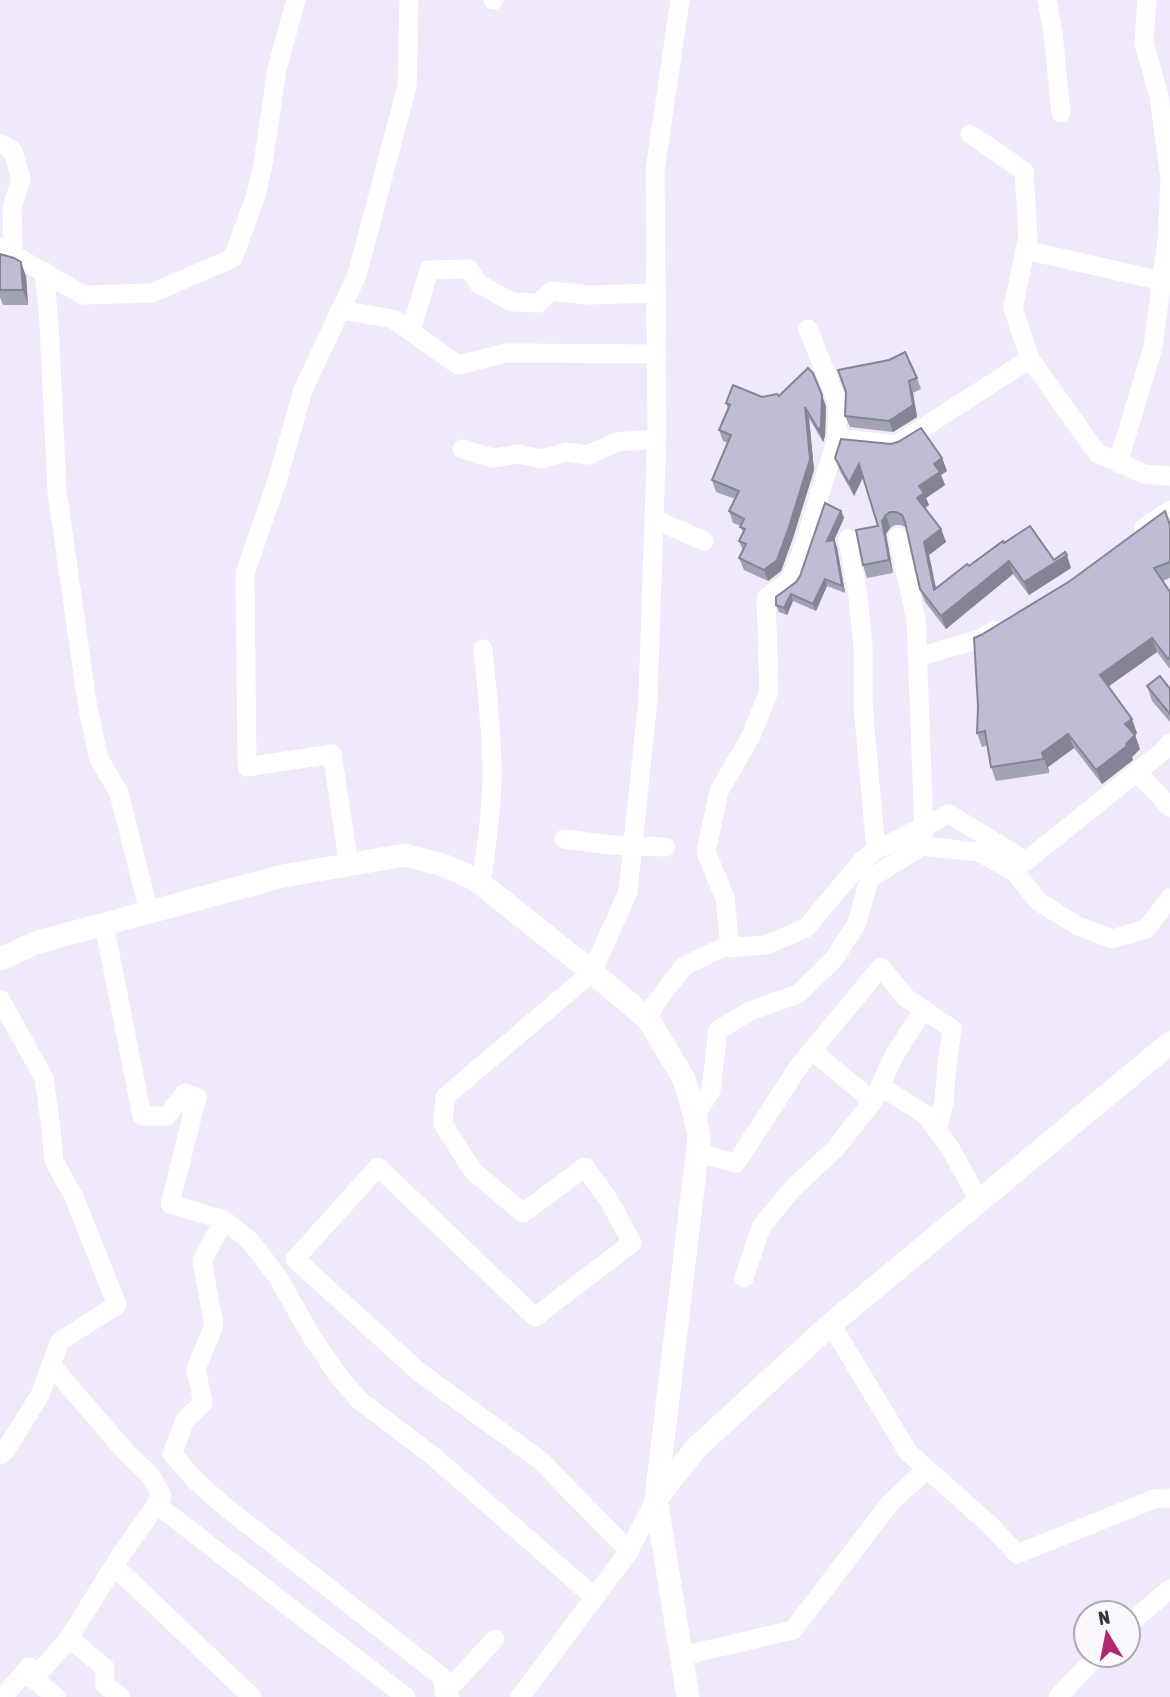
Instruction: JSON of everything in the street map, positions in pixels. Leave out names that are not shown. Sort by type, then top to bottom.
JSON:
[{"type":"street","points":[[0,143],[13,151],[21,179],[12,208],[6,251],[83,295],[152,293],[233,258],[258,185],[277,69],[296,0]]},
{"type":"street","points":[[349,865],[332,754],[247,767],[245,573],[277,481],[303,390],[357,275],[407,86],[409,0]]},
{"type":"street","points":[[629,1551],[540,1460],[419,1372],[295,1259],[378,1167],[535,1317],[632,1243],[610,1202],[585,1167],[523,1213],[473,1171],[443,1124],[445,1097],[592,972],[628,892],[648,699],[657,439],[655,170],[680,0]]},
{"type":"street","points":[[1047,0],[1061,113]]},
{"type":"street","points":[[1118,463],[1153,347],[1167,240],[1170,180],[1159,96],[1144,43],[1147,0]]},
{"type":"street","points":[[970,135],[1024,171],[1028,237],[1013,308],[1030,359],[1097,453],[1144,474],[1170,476]]},
{"type":"street","points":[[1025,250],[1162,281]]},
{"type":"street","points":[[411,331],[429,270],[469,269],[480,284],[512,302],[539,303],[551,291],[587,295],[656,293]]},
{"type":"street","points":[[44,271],[57,491],[88,709],[99,759],[119,793],[149,912]]},
{"type":"street","points":[[340,310],[393,319],[458,365],[507,353],[656,354]]},
{"type":"street","points":[[730,948],[725,898],[706,852],[719,792],[751,736],[769,691],[766,598],[791,579],[838,438],[838,404],[808,329]]},
{"type":"street","points":[[838,438],[897,445],[1030,359]]},
{"type":"street","points":[[462,449],[494,458],[518,454],[542,459],[566,452],[588,455],[617,442],[657,439]]},
{"type":"street","points":[[1127,542],[1170,510]]},
{"type":"street","points":[[654,519],[704,541]]},
{"type":"street","points":[[898,537],[916,620],[923,836]]},
{"type":"street","points":[[848,538],[863,648],[863,706],[876,850]]},
{"type":"street","points":[[918,657],[980,639],[1014,619]]},
{"type":"street","points":[[481,884],[492,776],[483,649]]},
{"type":"street","points":[[695,1116],[711,1090],[718,1030],[750,1011],[798,995],[834,959],[857,923],[869,879],[949,814],[1026,861],[1138,772],[1170,743]]},
{"type":"street","points":[[1138,772],[1170,807]]},
{"type":"street","points":[[648,1019],[655,1004],[684,966],[722,948],[766,946],[806,929],[862,861],[876,850],[923,836],[979,852],[1015,872],[1039,902],[1078,926],[1112,939],[1146,929],[1170,898]]},
{"type":"street","points":[[564,839],[611,845],[666,847]]},
{"type":"street","points":[[0,959],[38,942],[283,876],[405,855],[443,865],[475,879],[648,1019],[684,1079],[699,1138],[656,1499],[688,1697]]},
{"type":"street","points":[[104,924],[142,1116],[167,1116],[185,1093],[197,1097],[170,1204],[224,1220],[251,1242],[278,1276],[312,1337],[337,1374],[359,1400],[433,1456],[594,1597]]},
{"type":"street","points":[[697,1153],[736,1163],[799,1066],[881,967],[905,998],[953,1029],[944,1102],[937,1130]]},
{"type":"street","points":[[0,999],[44,1078],[54,1161],[74,1197],[117,1305],[60,1341],[40,1395],[0,1455]]},
{"type":"street","points":[[744,1278],[761,1227],[792,1189],[835,1149],[877,1093],[895,1054],[924,1009]]},
{"type":"street","points":[[520,1697],[629,1551],[656,1499],[696,1448],[831,1324],[1170,1042]]},
{"type":"street","points":[[812,1051],[877,1093],[926,1115],[950,1148],[980,1202]]},
{"type":"street","points":[[224,1220],[202,1261],[214,1325],[196,1369],[203,1403],[185,1420],[172,1454],[196,1481],[223,1505],[442,1677],[448,1695]]},
{"type":"street","points":[[831,1324],[908,1452],[991,1526],[1017,1554],[1154,1499],[1170,1498]]},
{"type":"street","points":[[3,1697],[29,1667],[40,1672],[69,1638],[141,1523],[162,1497],[151,1476],[125,1451],[51,1365]]},
{"type":"street","points":[[681,1656],[793,1630],[890,1503],[927,1469]]},
{"type":"street","points":[[156,1504],[406,1697]]},
{"type":"street","points":[[114,1566],[252,1697]]},
{"type":"street","points":[[1142,1613],[1170,1589]]},
{"type":"street","points":[[69,1638],[106,1668],[105,1685],[121,1697]]},
{"type":"street","points":[[448,1695],[495,1639]]},
{"type":"street","points":[[1058,1697],[1085,1669]]},
{"type":"street","points":[[25,1672],[55,1697]]},
{"type":"building","points":[[0,254],[21,262],[23,290],[0,290]]},
{"type":"building","points":[[905,352],[917,378],[909,381],[913,405],[889,421],[845,416],[846,392],[838,370],[889,360]]},
{"type":"building","points":[[808,368],[813,373],[822,395],[821,425],[819,431],[805,407],[810,459],[777,560],[764,570],[739,558],[746,544],[739,541],[745,529],[740,527],[744,519],[729,511],[739,491],[712,480],[731,435],[719,430],[730,405],[726,403],[733,385],[762,397],[777,394],[779,396]]},
{"type":"building","points":[[921,428],[942,458],[934,464],[940,472],[919,486],[924,493],[917,498],[941,529],[924,542],[934,590],[967,564],[969,566],[1003,541],[1004,543],[1030,526],[1054,560],[1065,552],[1067,555],[1024,582],[1009,561],[941,616],[920,589],[902,515],[890,512],[882,521],[889,560],[863,565],[856,530],[878,526],[859,464],[849,483],[835,458],[841,439],[891,444]]},
{"type":"building","points":[[825,503],[841,511],[827,541],[834,540],[842,586],[825,579],[813,604],[791,594],[784,608],[776,605],[776,597],[800,576]]},
{"type":"building","points":[[1165,511],[1170,525],[1170,562],[1154,568],[1170,592],[1170,657],[1168,659],[1152,638],[1100,675],[1132,719],[1125,724],[1135,735],[1127,746],[1096,770],[1068,734],[1042,753],[1044,759],[991,767],[985,731],[977,733],[974,638],[1070,581]]},
{"type":"building","points":[[1160,676],[1170,689],[1170,714],[1147,686]]}]
